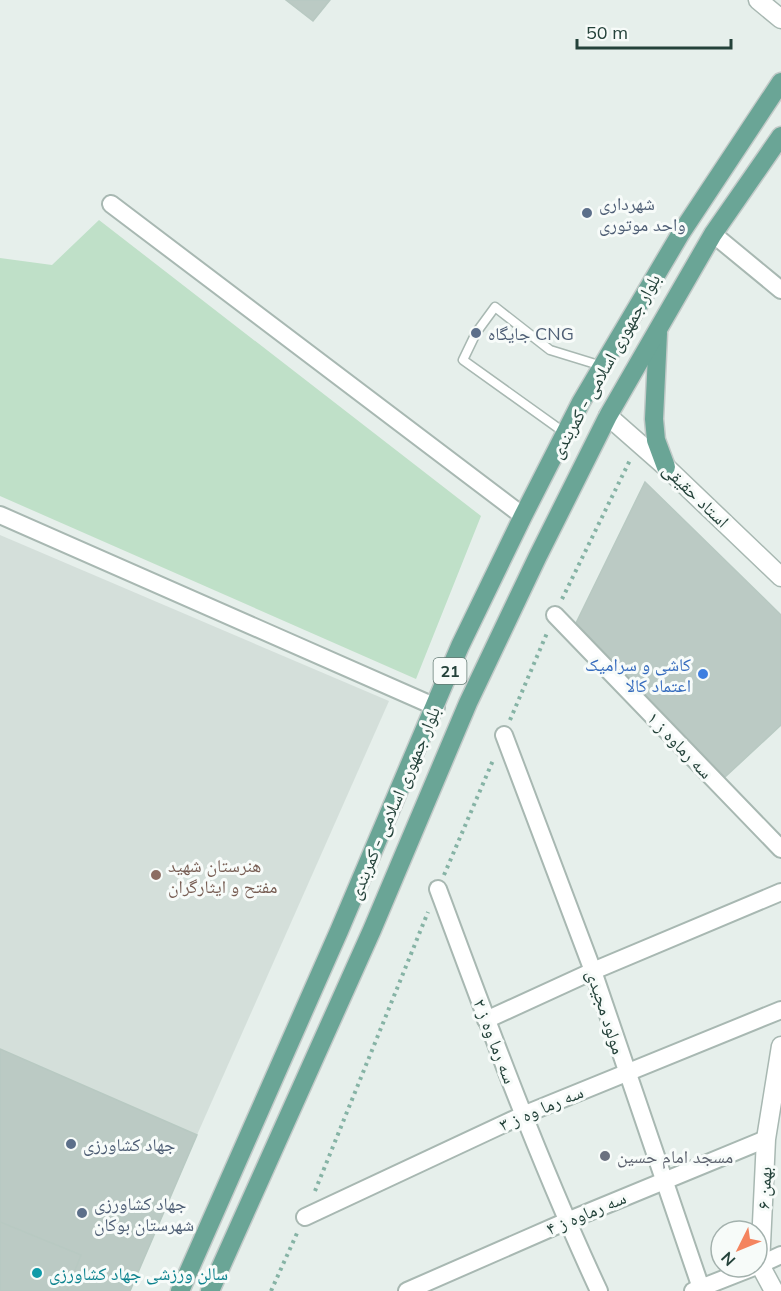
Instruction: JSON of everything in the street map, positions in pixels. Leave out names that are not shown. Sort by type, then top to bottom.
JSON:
[{"type":"main road","name":"بلوار جمهوری اسلامی - کمربندی","points":[[180,1291],[436,707],[460,646],[522,516],[602,366],[681,233],[781,82]]},
{"type":"main road","name":"بلوار جمهوری اسلامی - کمربندی","points":[[210,1291],[372,930],[468,703],[537,558],[608,416],[713,234],[781,135]]},
{"type":"main road","points":[[658,330],[654,419],[656,440],[666,467]]},
{"type":"street","points":[[758,0],[781,20]]},
{"type":"street","points":[[111,204],[522,516]]},
{"type":"street","points":[[713,234],[781,290]]},
{"type":"street","name":"استاد حقیقی","points":[[608,416],[666,467],[781,577]]},
{"type":"street","points":[[0,515],[436,707]]},
{"type":"street","name":"سه رماوه ز ۱","points":[[555,615],[781,849]]},
{"type":"street","name":"مولود مجیدی","points":[[504,735],[593,971],[665,1180],[699,1290]]},
{"type":"street","name":"سه رما وه ز ۲","points":[[438,889],[524,1115],[567,1221],[599,1291]]},
{"type":"street","points":[[486,1020],[593,971],[781,892]]},
{"type":"street","name":"سه رما وه ز ۳","points":[[305,1217],[524,1115],[781,1010]]},
{"type":"street","name":"بهمن ۶","points":[[760,1219],[766,1139],[781,1046]]},
{"type":"street","name":"سه رماوه ز ۴","points":[[407,1291],[567,1221],[766,1139]]},
{"type":"street","points":[[699,1290],[726,1279]]},
{"type":"lane","points":[[565,433],[463,360],[476,333],[495,307],[550,350],[602,366]]},
{"type":"path","points":[[271,1291],[305,1217],[438,889],[555,615],[639,442]]},
{"type":"shaded area","name":"هنرستان شهید مفتح و ایثارگران","points":[[0,535],[389,701],[197,1135],[0,1049]]},
{"type":"green space","points":[[99,220],[481,516],[416,679],[0,496],[0,258],[52,265]]},
{"type":"building","points":[[286,0],[330,0],[313,21]]},
{"type":"building","name":"کاشی و سرامیک اعتماد کالا","points":[[645,482],[781,615],[781,725],[725,777],[576,623]]},
{"type":"building","name":"جهاد کشاورزی شهرستان بوکان","points":[[0,1049],[197,1135],[130,1291],[0,1291]]},
{"type":"building","name":"سالن ورزشی جهاد کشاورزی","points":[[0,1222],[81,1255],[67,1291],[0,1291]]},
{"type":"place","name":"شهرداری واحد موتوری","points":[[587,213]]},
{"type":"place","name":"جایگاه CNG","points":[[476,333]]},
{"type":"place","name":"کاشی و سرامیک اعتماد کالا","points":[[703,674]]},
{"type":"place","name":"هنرستان شهید مفتح و ایثارگران","points":[[156,875]]},
{"type":"place","name":"جهاد کشاورزی","points":[[71,1144]]},
{"type":"place","name":"مسجد امام حسین","points":[[605,1156]]},
{"type":"place","name":"جهاد کشاورزی شهرستان بوکان","points":[[82,1213]]},
{"type":"place","name":"سالن ورزشی جهاد کشاورزی","points":[[37,1273]]}]
